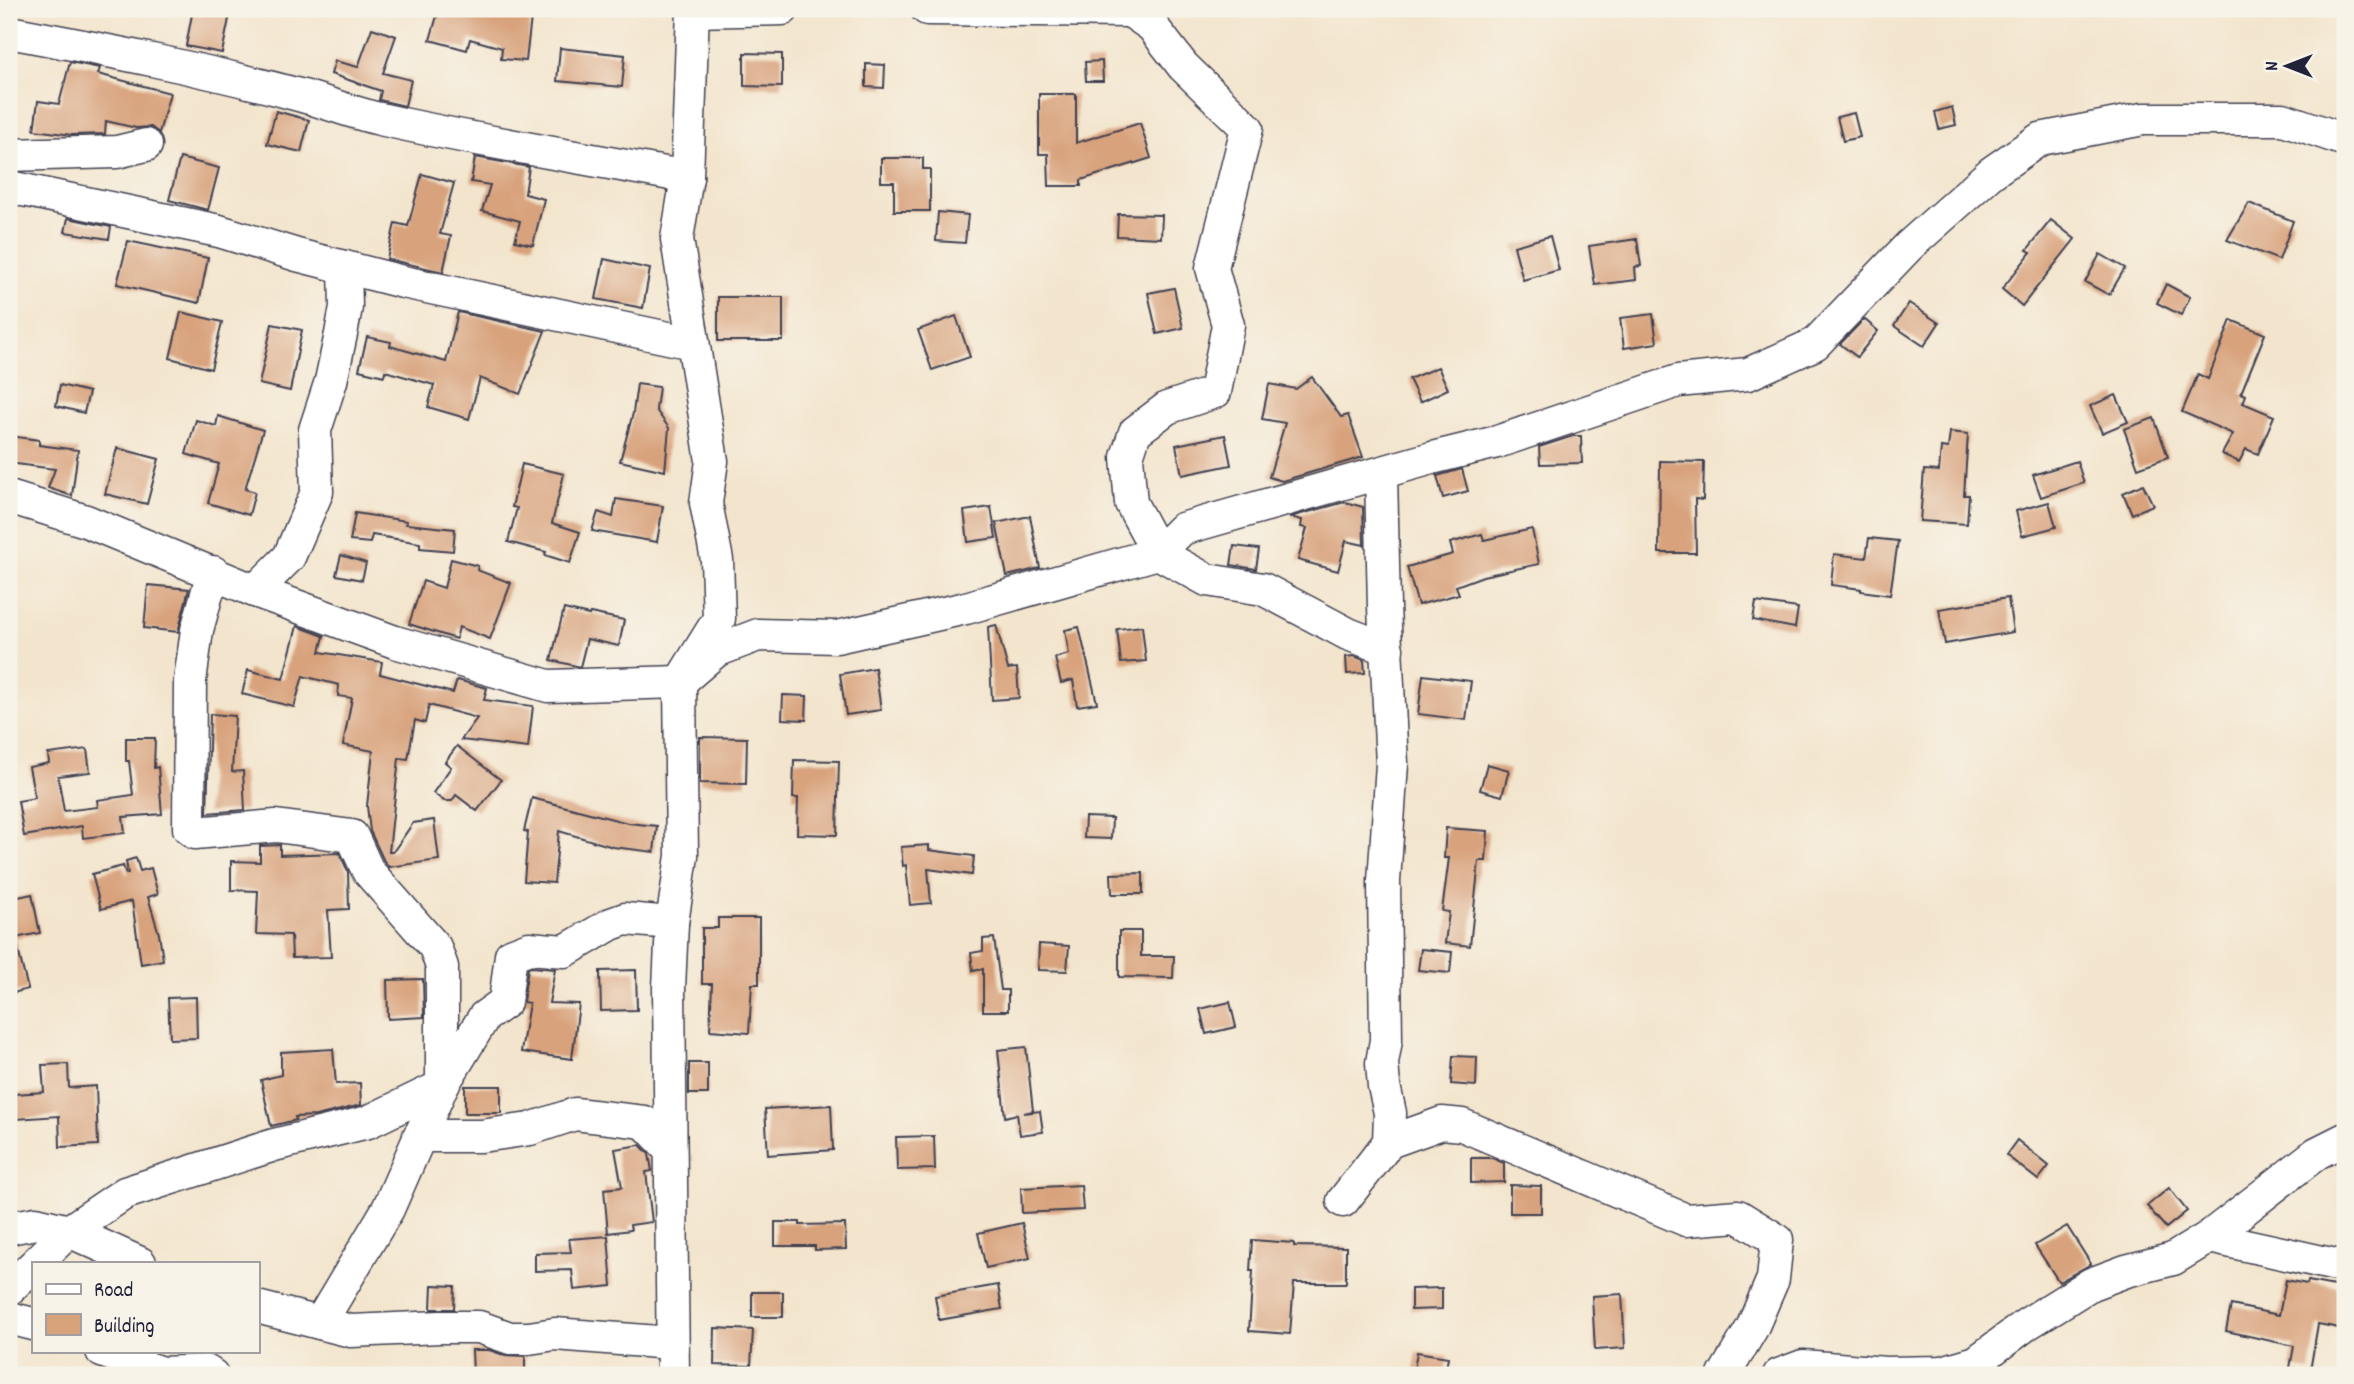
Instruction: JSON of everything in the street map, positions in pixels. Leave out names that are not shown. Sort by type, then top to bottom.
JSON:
[{"type":"street","points":[[673,1375],[669,988],[672,923],[682,856],[680,682],[719,619],[717,560],[705,503],[712,461],[677,239],[687,177],[693,10],[783,9]]},
{"type":"street","points":[[927,9],[1130,10],[1152,26],[1183,66],[1248,128],[1212,268],[1228,325],[1214,392],[1167,408],[1135,432],[1127,457],[1131,503],[1158,553],[1207,580],[1263,589],[1348,634],[1387,649]]},
{"type":"street","points":[[9,32],[165,61],[301,95],[376,119],[687,177]]},
{"type":"street","points":[[9,497],[86,521],[255,591],[395,642],[548,687],[680,682],[716,651],[758,635],[837,638],[966,608],[1158,553],[1182,530],[1497,442],[1678,381],[1748,374],[1815,344],[1909,246],[1991,173],[2040,139],[2143,119],[2284,119],[2345,140]]},
{"type":"street","points":[[9,155],[117,152],[146,145]]},
{"type":"street","points":[[9,187],[219,231],[345,267],[692,343]]},
{"type":"street","points":[[255,591],[289,557],[312,509],[317,492],[315,430],[331,381],[346,307],[345,267]]},
{"type":"street","points":[[1381,474],[1392,764],[1384,881],[1386,1040],[1382,1063],[1390,1113],[1389,1142]]},
{"type":"street","points":[[213,572],[197,630],[190,681],[189,828],[195,833],[276,826],[352,836],[368,871],[435,947],[439,957],[442,967],[442,1086]]},
{"type":"street","points":[[320,1323],[388,1209],[442,1086],[484,1017],[505,1002],[511,955],[529,948],[565,951],[611,924],[625,919],[672,923]]},
{"type":"street","points":[[36,1262],[69,1231],[125,1193],[274,1144],[368,1122],[442,1086]]},
{"type":"street","points":[[419,1136],[481,1136],[530,1129],[575,1114],[644,1122],[669,1147]]},
{"type":"street","points":[[1343,1201],[1389,1142],[1442,1123],[1462,1125],[1686,1220],[1738,1216],[1777,1240],[1773,1279],[1752,1328],[1724,1375]]},
{"type":"street","points":[[1779,1375],[1803,1366],[1885,1373],[1942,1372],[1976,1362],[2027,1324],[2091,1284],[2126,1271],[2173,1259],[2208,1237],[2317,1153],[2345,1139]]},
{"type":"street","points":[[9,1228],[36,1223],[69,1231],[138,1262]]},
{"type":"street","points":[[2208,1237],[2345,1267]]},
{"type":"street","points":[[9,1289],[32,1266]]},
{"type":"street","points":[[259,1308],[351,1331],[479,1327],[510,1338],[555,1334],[671,1343]]},
{"type":"street","points":[[9,1318],[32,1324]]},
{"type":"street","points":[[105,1352],[161,1373],[205,1371],[212,1375]]},
{"type":"building","points":[[193,9],[231,9],[222,53],[186,46]]},
{"type":"building","points":[[439,9],[532,9],[526,61],[501,59],[502,48],[470,39],[467,50],[430,40]]},
{"type":"building","points":[[372,28],[396,36],[383,73],[411,80],[405,106],[379,100],[381,91],[331,74],[335,61],[358,67]]},
{"type":"building","points":[[560,48],[625,55],[622,87],[557,81]]},
{"type":"building","points":[[744,53],[782,54],[782,87],[744,86]]},
{"type":"building","points":[[1102,61],[1103,81],[1086,81],[1085,62]]},
{"type":"building","points":[[70,62],[100,68],[98,74],[170,93],[159,133],[151,127],[136,128],[106,121],[105,134],[72,135],[34,130],[38,101],[59,104]]},
{"type":"building","points":[[866,64],[885,65],[884,88],[866,87]]},
{"type":"building","points":[[1039,94],[1076,94],[1076,143],[1140,123],[1151,158],[1081,180],[1081,186],[1049,186],[1048,154],[1039,154]]},
{"type":"building","points":[[1952,107],[1956,125],[1939,129],[1935,112]]},
{"type":"building","points":[[276,111],[309,120],[301,152],[267,144]]},
{"type":"building","points":[[1854,113],[1860,137],[1843,141],[1837,117]]},
{"type":"building","points":[[475,157],[529,167],[525,194],[544,199],[533,245],[515,241],[520,221],[482,211],[490,185],[471,182]]},
{"type":"building","points":[[180,158],[219,168],[208,210],[169,200]]},
{"type":"building","points":[[881,158],[923,158],[923,169],[930,169],[930,211],[894,211],[894,182],[881,182]]},
{"type":"building","points":[[422,174],[454,183],[440,234],[451,236],[443,272],[387,259],[395,223],[408,226]]},
{"type":"building","points":[[2249,203],[2293,221],[2279,260],[2227,240]]},
{"type":"building","points":[[938,212],[968,215],[965,243],[936,241]]},
{"type":"building","points":[[1118,214],[1162,215],[1161,238],[1117,236]]},
{"type":"building","points":[[68,218],[111,227],[109,239],[65,232]]},
{"type":"building","points":[[2051,220],[2075,239],[2022,306],[2002,289],[2031,252],[2027,250]]},
{"type":"building","points":[[1550,236],[1559,270],[1523,280],[1514,246]]},
{"type":"building","points":[[1637,239],[1641,266],[1635,267],[1636,280],[1595,285],[1589,246]]},
{"type":"building","points":[[128,241],[208,258],[199,303],[117,284]]},
{"type":"building","points":[[2100,254],[2125,268],[2109,295],[2085,282]]},
{"type":"building","points":[[604,259],[650,269],[643,308],[596,299]]},
{"type":"building","points":[[2166,284],[2190,297],[2181,315],[2157,303]]},
{"type":"building","points":[[1174,288],[1183,328],[1157,334],[1148,293]]},
{"type":"building","points":[[718,297],[783,297],[783,341],[718,341]]},
{"type":"building","points":[[1909,303],[1939,323],[1924,346],[1894,326]]},
{"type":"building","points":[[181,312],[222,322],[211,369],[170,358]]},
{"type":"building","points":[[458,312],[545,331],[520,394],[480,378],[469,419],[428,407],[434,385],[385,371],[384,376],[359,370],[367,337],[391,342],[390,346],[446,362]]},
{"type":"building","points":[[1653,314],[1657,343],[1624,348],[1620,318]]},
{"type":"building","points":[[956,316],[970,357],[932,370],[918,330]]},
{"type":"building","points":[[1864,319],[1878,331],[1857,357],[1840,344]]},
{"type":"building","points":[[2231,320],[2265,334],[2241,393],[2246,395],[2243,403],[2274,416],[2258,454],[2246,449],[2239,462],[2222,454],[2233,434],[2182,412],[2198,374],[2208,379]]},
{"type":"building","points":[[272,324],[302,330],[290,391],[259,384]]},
{"type":"building","points":[[1438,367],[1448,389],[1420,402],[1409,379]]},
{"type":"building","points":[[1312,377],[1341,417],[1348,415],[1363,457],[1282,481],[1269,477],[1285,423],[1262,419],[1269,384],[1296,389]]},
{"type":"building","points":[[637,384],[659,387],[656,410],[669,428],[665,471],[620,461],[633,413]]},
{"type":"building","points":[[60,385],[89,392],[84,413],[56,406]]},
{"type":"building","points":[[2116,395],[2128,422],[2102,433],[2090,406]]},
{"type":"building","points":[[218,416],[263,430],[245,489],[255,492],[249,515],[208,503],[219,464],[186,454],[196,420],[216,426]]},
{"type":"building","points":[[2154,418],[2168,457],[2138,468],[2124,429]]},
{"type":"building","points":[[1950,432],[1968,434],[1964,495],[1969,495],[1967,524],[1920,521],[1924,470],[1939,471],[1941,447],[1948,448]]},
{"type":"building","points":[[1225,435],[1231,465],[1182,475],[1176,445]]},
{"type":"building","points":[[9,436],[39,440],[39,445],[78,450],[72,496],[48,488],[55,469],[9,463]]},
{"type":"building","points":[[1581,436],[1582,463],[1540,464],[1539,447]]},
{"type":"building","points":[[117,448],[159,459],[147,504],[105,494]]},
{"type":"building","points":[[1660,461],[1704,462],[1703,500],[1695,499],[1696,553],[1659,553]]},
{"type":"building","points":[[2077,461],[2084,483],[2041,497],[2033,475]]},
{"type":"building","points":[[522,464],[564,474],[552,523],[580,532],[570,563],[545,555],[546,552],[508,542],[517,508],[512,507]]},
{"type":"building","points":[[1462,469],[1468,491],[1443,498],[1437,476]]},
{"type":"building","points":[[2143,484],[2153,505],[2132,514],[2123,493]]},
{"type":"building","points":[[616,499],[663,506],[657,542],[592,531],[598,512],[613,517]]},
{"type":"building","points":[[1345,502],[1363,507],[1364,545],[1346,541],[1338,571],[1298,560],[1307,528],[1301,527],[1302,520],[1290,517]]},
{"type":"building","points":[[2049,502],[2056,527],[2022,536],[2016,511]]},
{"type":"building","points":[[991,507],[996,538],[968,542],[964,511]]},
{"type":"building","points":[[355,513],[407,521],[406,524],[455,529],[453,551],[420,548],[420,543],[372,535],[370,543],[350,541]]},
{"type":"building","points":[[1030,516],[1040,568],[1007,576],[996,523]]},
{"type":"building","points":[[1532,529],[1539,564],[1483,576],[1456,586],[1459,594],[1418,605],[1407,567],[1453,554],[1450,543],[1482,534],[1484,540]]},
{"type":"building","points":[[1869,538],[1898,541],[1890,595],[1831,585],[1834,554],[1866,558]]},
{"type":"building","points":[[1234,546],[1259,549],[1256,569],[1231,565]]},
{"type":"building","points":[[341,555],[366,563],[362,580],[336,575]]},
{"type":"building","points":[[451,559],[478,566],[477,570],[511,583],[490,639],[459,627],[456,639],[409,624],[423,581],[444,588]]},
{"type":"building","points":[[148,585],[189,589],[178,632],[144,628]]},
{"type":"building","points":[[2008,598],[2013,632],[1945,644],[1939,609]]},
{"type":"building","points":[[1756,602],[1798,608],[1795,628],[1753,620]]},
{"type":"building","points":[[564,609],[624,620],[619,646],[587,639],[580,667],[551,660]]},
{"type":"building","points":[[996,625],[1008,669],[1017,668],[1019,698],[992,700],[988,627]]},
{"type":"building","points":[[297,626],[324,636],[320,652],[382,662],[380,674],[453,693],[457,680],[487,688],[484,700],[533,706],[528,748],[461,740],[477,718],[429,705],[425,723],[415,720],[408,759],[399,758],[389,852],[393,852],[413,823],[434,820],[439,860],[389,867],[384,861],[370,831],[367,806],[373,751],[343,745],[352,698],[338,696],[339,685],[303,676],[294,707],[242,694],[248,670],[283,679]]},
{"type":"building","points":[[1142,626],[1146,661],[1121,663],[1117,629]]},
{"type":"building","points":[[1079,627],[1097,703],[1077,706],[1073,680],[1061,683],[1055,658],[1069,654],[1065,630]]},
{"type":"building","points":[[1354,656],[1364,660],[1365,673],[1347,674],[1346,657]]},
{"type":"building","points":[[875,668],[881,710],[846,715],[840,674]]},
{"type":"building","points":[[1423,675],[1471,681],[1466,720],[1418,714]]},
{"type":"building","points":[[783,695],[807,696],[806,720],[782,719]]},
{"type":"building","points":[[210,714],[235,716],[232,772],[243,771],[245,810],[207,813]]},
{"type":"building","points":[[700,737],[747,738],[746,784],[700,783]]},
{"type":"building","points":[[126,738],[155,738],[154,768],[158,767],[162,814],[123,817],[125,833],[83,838],[82,826],[24,836],[18,801],[35,798],[29,767],[49,763],[48,754],[87,749],[90,772],[58,776],[64,811],[98,807],[97,800],[133,795],[129,761],[126,761]]},
{"type":"building","points":[[457,746],[501,780],[477,811],[456,795],[452,801],[444,801],[433,793],[451,767],[445,762]]},
{"type":"building","points":[[794,760],[839,761],[837,835],[797,834],[798,798],[793,798]]},
{"type":"building","points":[[1487,764],[1509,770],[1502,796],[1480,790]]},
{"type":"building","points":[[532,798],[628,823],[657,826],[654,852],[613,847],[559,831],[554,883],[524,881],[528,832],[524,831]]},
{"type":"building","points":[[1085,817],[1112,818],[1111,839],[1084,838]]},
{"type":"building","points":[[1446,828],[1488,831],[1486,861],[1479,861],[1470,946],[1445,943],[1449,912],[1442,911],[1449,858],[1444,858]]},
{"type":"building","points":[[280,845],[280,855],[340,853],[348,872],[349,909],[328,910],[331,957],[292,958],[291,935],[256,934],[258,891],[231,890],[231,861],[260,862],[260,846]]},
{"type":"building","points":[[929,845],[929,850],[974,856],[972,875],[928,869],[931,903],[910,905],[906,865],[903,866],[901,847]]},
{"type":"building","points":[[136,858],[140,871],[151,868],[158,894],[148,897],[159,934],[163,960],[141,964],[132,901],[101,909],[92,874],[123,866],[128,874],[126,861]]},
{"type":"building","points":[[1143,873],[1143,894],[1112,894],[1111,874]]},
{"type":"building","points":[[32,894],[40,933],[15,938],[28,989],[9,994],[9,899]]},
{"type":"building","points":[[718,918],[759,918],[759,984],[752,984],[749,1033],[710,1030],[712,984],[702,984],[702,928],[718,928]]},
{"type":"building","points":[[1119,931],[1141,931],[1141,956],[1174,956],[1173,978],[1119,977]]},
{"type":"building","points":[[994,938],[1001,990],[1008,990],[1008,1011],[983,1011],[983,969],[973,971],[971,953],[983,951],[983,939]]},
{"type":"building","points":[[1039,944],[1069,946],[1067,971],[1038,970]]},
{"type":"building","points":[[1421,949],[1452,952],[1450,973],[1418,970]]},
{"type":"building","points":[[528,968],[555,969],[549,1003],[579,1004],[572,1059],[521,1052],[529,1003],[523,1002]]},
{"type":"building","points":[[636,970],[637,1010],[601,1011],[600,971]]},
{"type":"building","points":[[423,979],[424,1017],[388,1019],[387,980]]},
{"type":"building","points":[[196,997],[197,1038],[170,1039],[168,998]]},
{"type":"building","points":[[1230,1002],[1236,1027],[1206,1034],[1200,1009]]},
{"type":"building","points":[[1026,1047],[1033,1111],[1024,1113],[1040,1111],[1043,1132],[1020,1135],[1017,1114],[1005,1117],[998,1050]]},
{"type":"building","points":[[333,1049],[336,1084],[360,1083],[361,1105],[316,1116],[295,1117],[296,1120],[271,1126],[261,1080],[281,1075],[281,1052]]},
{"type":"building","points":[[1453,1056],[1477,1057],[1476,1086],[1451,1084]]},
{"type":"building","points":[[689,1063],[708,1063],[708,1094],[689,1094]]},
{"type":"building","points":[[68,1064],[69,1088],[96,1086],[98,1145],[60,1147],[59,1116],[16,1119],[14,1094],[44,1092],[42,1065]]},
{"type":"building","points":[[465,1086],[501,1086],[501,1113],[465,1113]]},
{"type":"building","points":[[831,1105],[833,1150],[768,1155],[765,1109]]},
{"type":"building","points":[[934,1136],[935,1169],[897,1170],[896,1137]]},
{"type":"building","points":[[2017,1140],[2049,1166],[2038,1180],[2006,1155]]},
{"type":"building","points":[[640,1145],[649,1154],[652,1171],[646,1172],[652,1222],[630,1225],[631,1230],[608,1233],[604,1189],[622,1187],[615,1149]]},
{"type":"building","points":[[1471,1158],[1492,1158],[1504,1163],[1504,1182],[1471,1183]]},
{"type":"building","points":[[1081,1185],[1083,1210],[1022,1213],[1021,1188]]},
{"type":"building","points":[[1510,1185],[1541,1186],[1541,1213],[1510,1213]]},
{"type":"building","points":[[2169,1188],[2187,1211],[2166,1228],[2147,1206]]},
{"type":"building","points":[[775,1222],[800,1222],[800,1225],[845,1224],[846,1249],[815,1250],[815,1246],[775,1246]]},
{"type":"building","points":[[1022,1223],[1030,1258],[986,1268],[978,1233]]},
{"type":"building","points":[[2067,1226],[2091,1264],[2059,1282],[2035,1245]]},
{"type":"building","points":[[608,1236],[612,1286],[574,1290],[572,1270],[535,1271],[535,1253],[571,1252],[569,1239]]},
{"type":"building","points":[[1252,1240],[1294,1243],[1294,1246],[1346,1247],[1346,1283],[1294,1283],[1290,1334],[1249,1331]]},
{"type":"building","points":[[2286,1280],[2345,1288],[2345,1329],[2318,1324],[2310,1371],[2290,1368],[2294,1346],[2226,1331],[2231,1305],[2279,1315]]},
{"type":"building","points":[[432,1285],[455,1286],[454,1309],[431,1309]]},
{"type":"building","points":[[998,1285],[1002,1309],[939,1320],[935,1296]]},
{"type":"building","points":[[1442,1288],[1442,1309],[1411,1310],[1411,1289]]},
{"type":"building","points":[[752,1292],[783,1292],[783,1317],[752,1317]]},
{"type":"building","points":[[1622,1294],[1625,1348],[1595,1350],[1592,1296]]},
{"type":"building","points":[[715,1328],[753,1330],[751,1366],[714,1365]]},
{"type":"building","points":[[472,1350],[525,1356],[525,1375],[473,1375]]},
{"type":"building","points":[[1417,1352],[1448,1357],[1445,1375],[1413,1375]]}]
